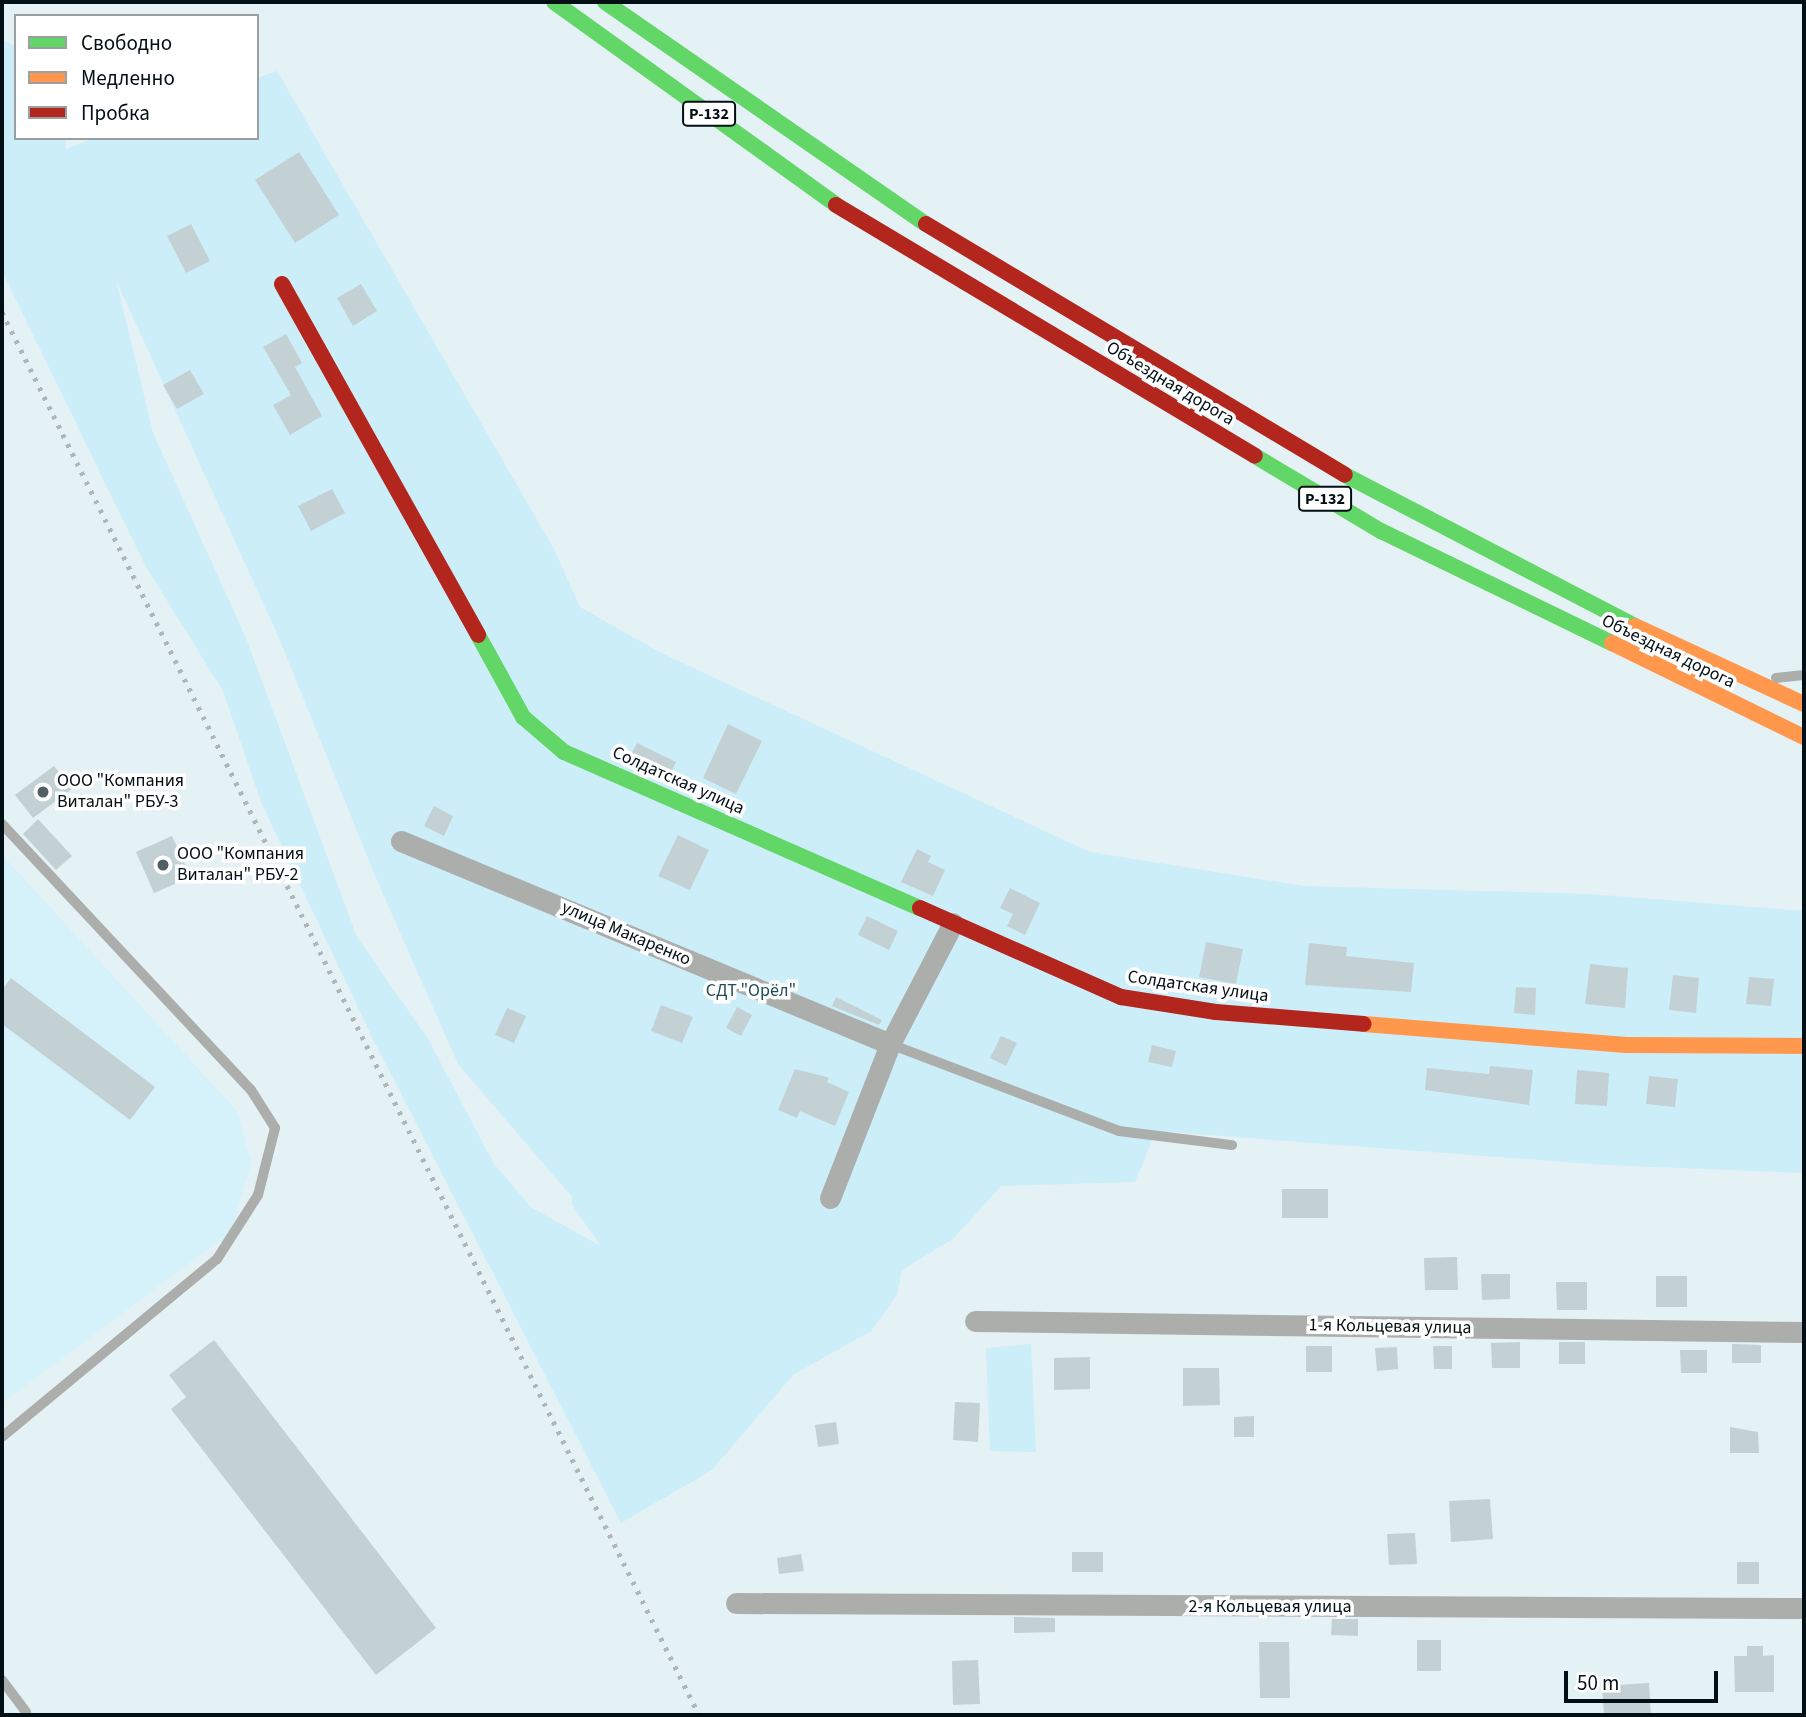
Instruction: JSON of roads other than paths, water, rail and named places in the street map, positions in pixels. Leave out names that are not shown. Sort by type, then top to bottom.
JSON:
[{"type":"main road","name":"Объездная дорога","points":[[554,2],[865,226],[1381,531],[1804,737]]},
{"type":"main road","name":"Объездная дорога","points":[[605,2],[886,200],[1396,505],[1804,704]]},
{"type":"main road","name":"Солдатская улица","points":[[282,284],[523,717],[564,752],[1121,997],[1216,1012],[1626,1045],[1804,1046]]},
{"type":"street","name":"улица Макаренко","points":[[401,841],[890,1044]]},
{"type":"street","points":[[830,1198],[890,1044],[953,923]]},
{"type":"street","name":"1-я Кольцевая улица","points":[[975,1321],[1804,1332]]},
{"type":"street","name":"2-я Кольцевая улица","points":[[736,1603],[1804,1608]]},
{"type":"lane","points":[[1755,682],[1804,676]]},
{"type":"lane","points":[[2,824],[251,1090],[275,1129],[258,1195],[217,1259],[2,1437]]},
{"type":"lane","points":[[890,1044],[1119,1131],[1232,1145]]},
{"type":"lane","points":[[2,1680],[26,1712]]},
{"type":"railway","points":[[2,312],[699,1715]]},
{"type":"place","name":"ООО \"Компания Виталан\" РБУ-3","points":[[43,792]]},
{"type":"place","name":"ООО \"Компания Виталан\" РБУ-2","points":[[163,865]]},
{"type":"park label","name":"СДТ \"Орёл\"","points":[[751,991]]}]
